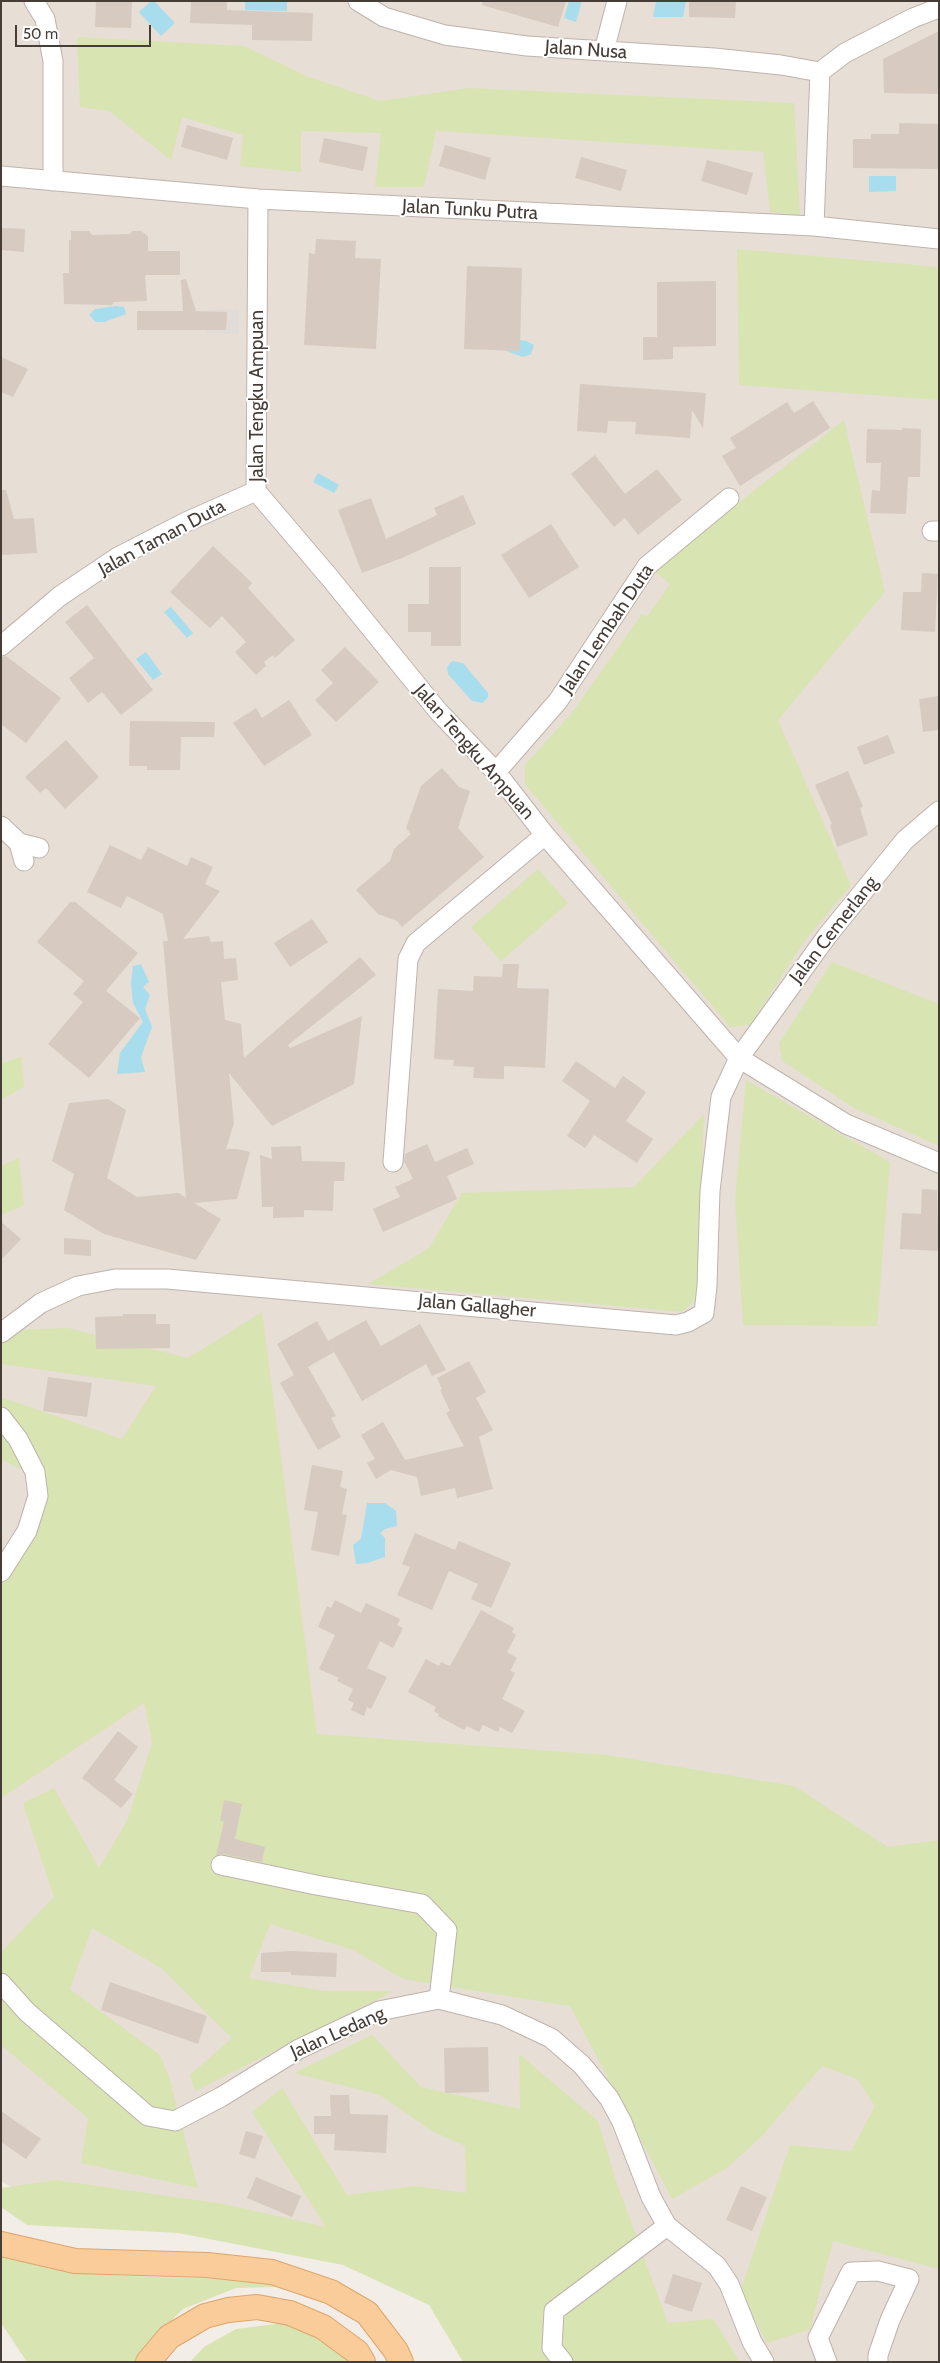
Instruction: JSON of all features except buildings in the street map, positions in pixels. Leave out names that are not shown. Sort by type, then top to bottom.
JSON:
[{"type":"main road","points":[[1,2244],[75,2261],[207,2265],[272,2272],[331,2292],[367,2313],[396,2351],[401,2362]]},
{"type":"main road","points":[[148,2362],[169,2337],[205,2316],[228,2310],[257,2307],[290,2313],[323,2327],[357,2352],[363,2362]]},
{"type":"street","points":[[34,1],[45,19],[53,61],[53,181]]},
{"type":"street","name":"Jalan Nusa","points":[[358,1],[384,17],[445,35],[526,46],[733,60],[781,65],[820,72]]},
{"type":"street","points":[[604,51],[617,1]]},
{"type":"street","points":[[814,226],[820,72],[845,53],[913,18],[939,8]]},
{"type":"street","name":"Jalan Tunku Putra","points":[[1,176],[258,199],[814,226],[939,239]]},
{"type":"street","name":"Jalan Tengku Ampuan","points":[[258,199],[256,491],[330,578],[432,704],[496,772],[545,835],[739,1058],[846,1124],[939,1163]]},
{"type":"street","name":"Jalan Taman Duta","points":[[1,646],[60,596],[118,557],[186,522],[256,491]]},
{"type":"street","name":"Jalan Lembah Duta","points":[[496,772],[558,701],[646,566],[729,498]]},
{"type":"street","name":"Jalan Cemerlang","points":[[739,1058],[827,936],[905,840],[939,811]]},
{"type":"street","points":[[1,826],[19,843],[39,848]]},
{"type":"street","points":[[393,1162],[408,959],[416,943],[545,835]]},
{"type":"street","points":[[19,843],[24,861]]},
{"type":"street","name":"Jalan Gallagher","points":[[1,1332],[41,1303],[78,1286],[115,1279],[167,1279],[676,1325],[688,1322],[704,1314],[708,1286],[710,1191],[721,1097],[739,1058]]},
{"type":"street","points":[[1,1417],[18,1440],[35,1472],[38,1496],[27,1531],[1,1572]]},
{"type":"street","points":[[221,1864],[316,1885],[422,1904],[448,1930],[439,1999]]},
{"type":"street","name":"Jalan Ledang","points":[[1,1983],[27,2012],[148,2116],[175,2121],[220,2097],[299,2049],[379,2011],[439,1999],[502,2015],[551,2038],[582,2065],[609,2098],[622,2122],[651,2197],[668,2226],[718,2266],[729,2284],[752,2342],[764,2362]]},
{"type":"street","points":[[563,2362],[552,2348],[554,2311],[668,2226]]},
{"type":"street","points":[[827,2362],[818,2338],[851,2272],[878,2271],[909,2279],[890,2320],[878,2355],[878,2362]]},
{"type":"shaded area","points":[[1,1],[939,1],[939,2362],[496,2362],[432,2275],[47,2208],[1,2181]]},
{"type":"shaded area","points":[[207,309],[239,309],[239,334],[207,334]]},
{"type":"green space","points":[[77,37],[244,46],[306,76],[380,101],[469,88],[794,103],[800,215],[770,212],[763,152],[436,131],[424,187],[375,187],[381,133],[301,131],[301,172],[240,166],[243,135],[182,117],[171,160],[109,111],[80,107]]},
{"type":"green space","points":[[737,249],[939,267],[939,400],[739,385]]},
{"type":"green space","points":[[844,420],[885,592],[778,720],[851,885],[804,942],[750,1025],[730,1027],[525,784],[525,765],[571,714],[642,614],[647,617],[670,584],[653,570]]},
{"type":"green space","points":[[538,869],[568,903],[501,961],[471,927]]},
{"type":"green space","points":[[832,962],[939,1004],[939,1146],[854,1108],[782,1061],[779,1043]]},
{"type":"green space","points":[[21,1056],[24,1087],[1,1100],[1,1064]]},
{"type":"green space","points":[[746,1080],[890,1162],[877,1326],[743,1325],[735,1200]]},
{"type":"green space","points":[[704,1114],[697,1298],[683,1312],[368,1284],[429,1248],[462,1193],[634,1187]]},
{"type":"green space","points":[[19,1158],[24,1205],[1,1215],[1,1166]]},
{"type":"green space","points":[[262,1312],[317,1734],[608,1755],[794,1786],[888,1847],[939,1840],[939,2269],[833,2241],[810,2329],[767,2343],[740,2292],[790,2145],[851,2151],[875,2106],[857,2079],[822,2066],[762,2136],[727,2168],[672,2199],[570,2006],[403,1979],[353,1950],[270,1924],[249,1978],[324,1991],[394,1991],[195,2091],[190,2075],[232,2038],[161,1968],[92,1928],[70,1989],[160,2055],[170,2080],[198,2188],[81,2163],[88,2118],[1,2045],[1,1952],[54,1897],[23,1803],[54,1788],[99,1868],[128,1819],[152,1742],[144,1703],[1,1798],[1,1552],[18,1558],[44,1481],[1,1459],[1,1397],[122,1439],[156,1386],[1,1364],[1,1341],[10,1330],[68,1328],[188,1358]]},
{"type":"green space","points":[[372,2035],[421,2087],[520,2109],[519,2054],[598,2121],[616,2181],[668,2323],[713,2319],[740,2362],[463,2362],[429,2305],[343,2265],[178,2233],[27,2225],[1,2207],[1,2188],[56,2180],[224,2204],[326,2227],[252,2112],[282,2088],[347,2195],[415,2186],[466,2193],[465,2146],[432,2131],[380,2095],[294,2073]]},
{"type":"green space","points":[[1,2251],[61,2271],[126,2276],[261,2280],[281,2287],[236,2288],[183,2309],[142,2350],[137,2362],[27,2362],[1,2323]]},
{"type":"green space","points":[[283,2323],[325,2334],[357,2362],[190,2362],[204,2347],[236,2329]]},
{"type":"water","points":[[151,1],[154,1],[175,23],[161,36],[139,12]]},
{"type":"water","points":[[245,1],[287,1],[287,11],[245,10]]},
{"type":"water","points":[[569,1],[582,1],[576,22],[564,18]]},
{"type":"water","points":[[656,1],[686,1],[683,17],[653,17]]},
{"type":"water","points":[[869,176],[896,176],[896,191],[869,192]]},
{"type":"water","points":[[116,306],[124,307],[126,314],[104,322],[96,322],[89,315],[95,309]]},
{"type":"water","points":[[501,337],[526,341],[534,345],[531,354],[523,357],[501,349]]},
{"type":"water","points":[[318,473],[339,485],[334,493],[313,482]]},
{"type":"water","points":[[171,607],[193,633],[187,638],[164,612]]},
{"type":"water","points":[[146,652],[162,674],[153,680],[136,659]]},
{"type":"water","points":[[452,661],[463,663],[488,693],[488,697],[483,703],[472,701],[448,674],[447,667]]},
{"type":"water","points":[[141,964],[149,982],[143,987],[150,995],[145,1009],[152,1027],[141,1057],[145,1072],[117,1074],[120,1053],[143,1022],[133,1003],[131,983],[133,966]]},
{"type":"water","points":[[367,1503],[385,1503],[396,1511],[397,1526],[385,1529],[380,1533],[385,1538],[385,1557],[367,1563],[356,1564],[353,1545],[361,1539]]}]
